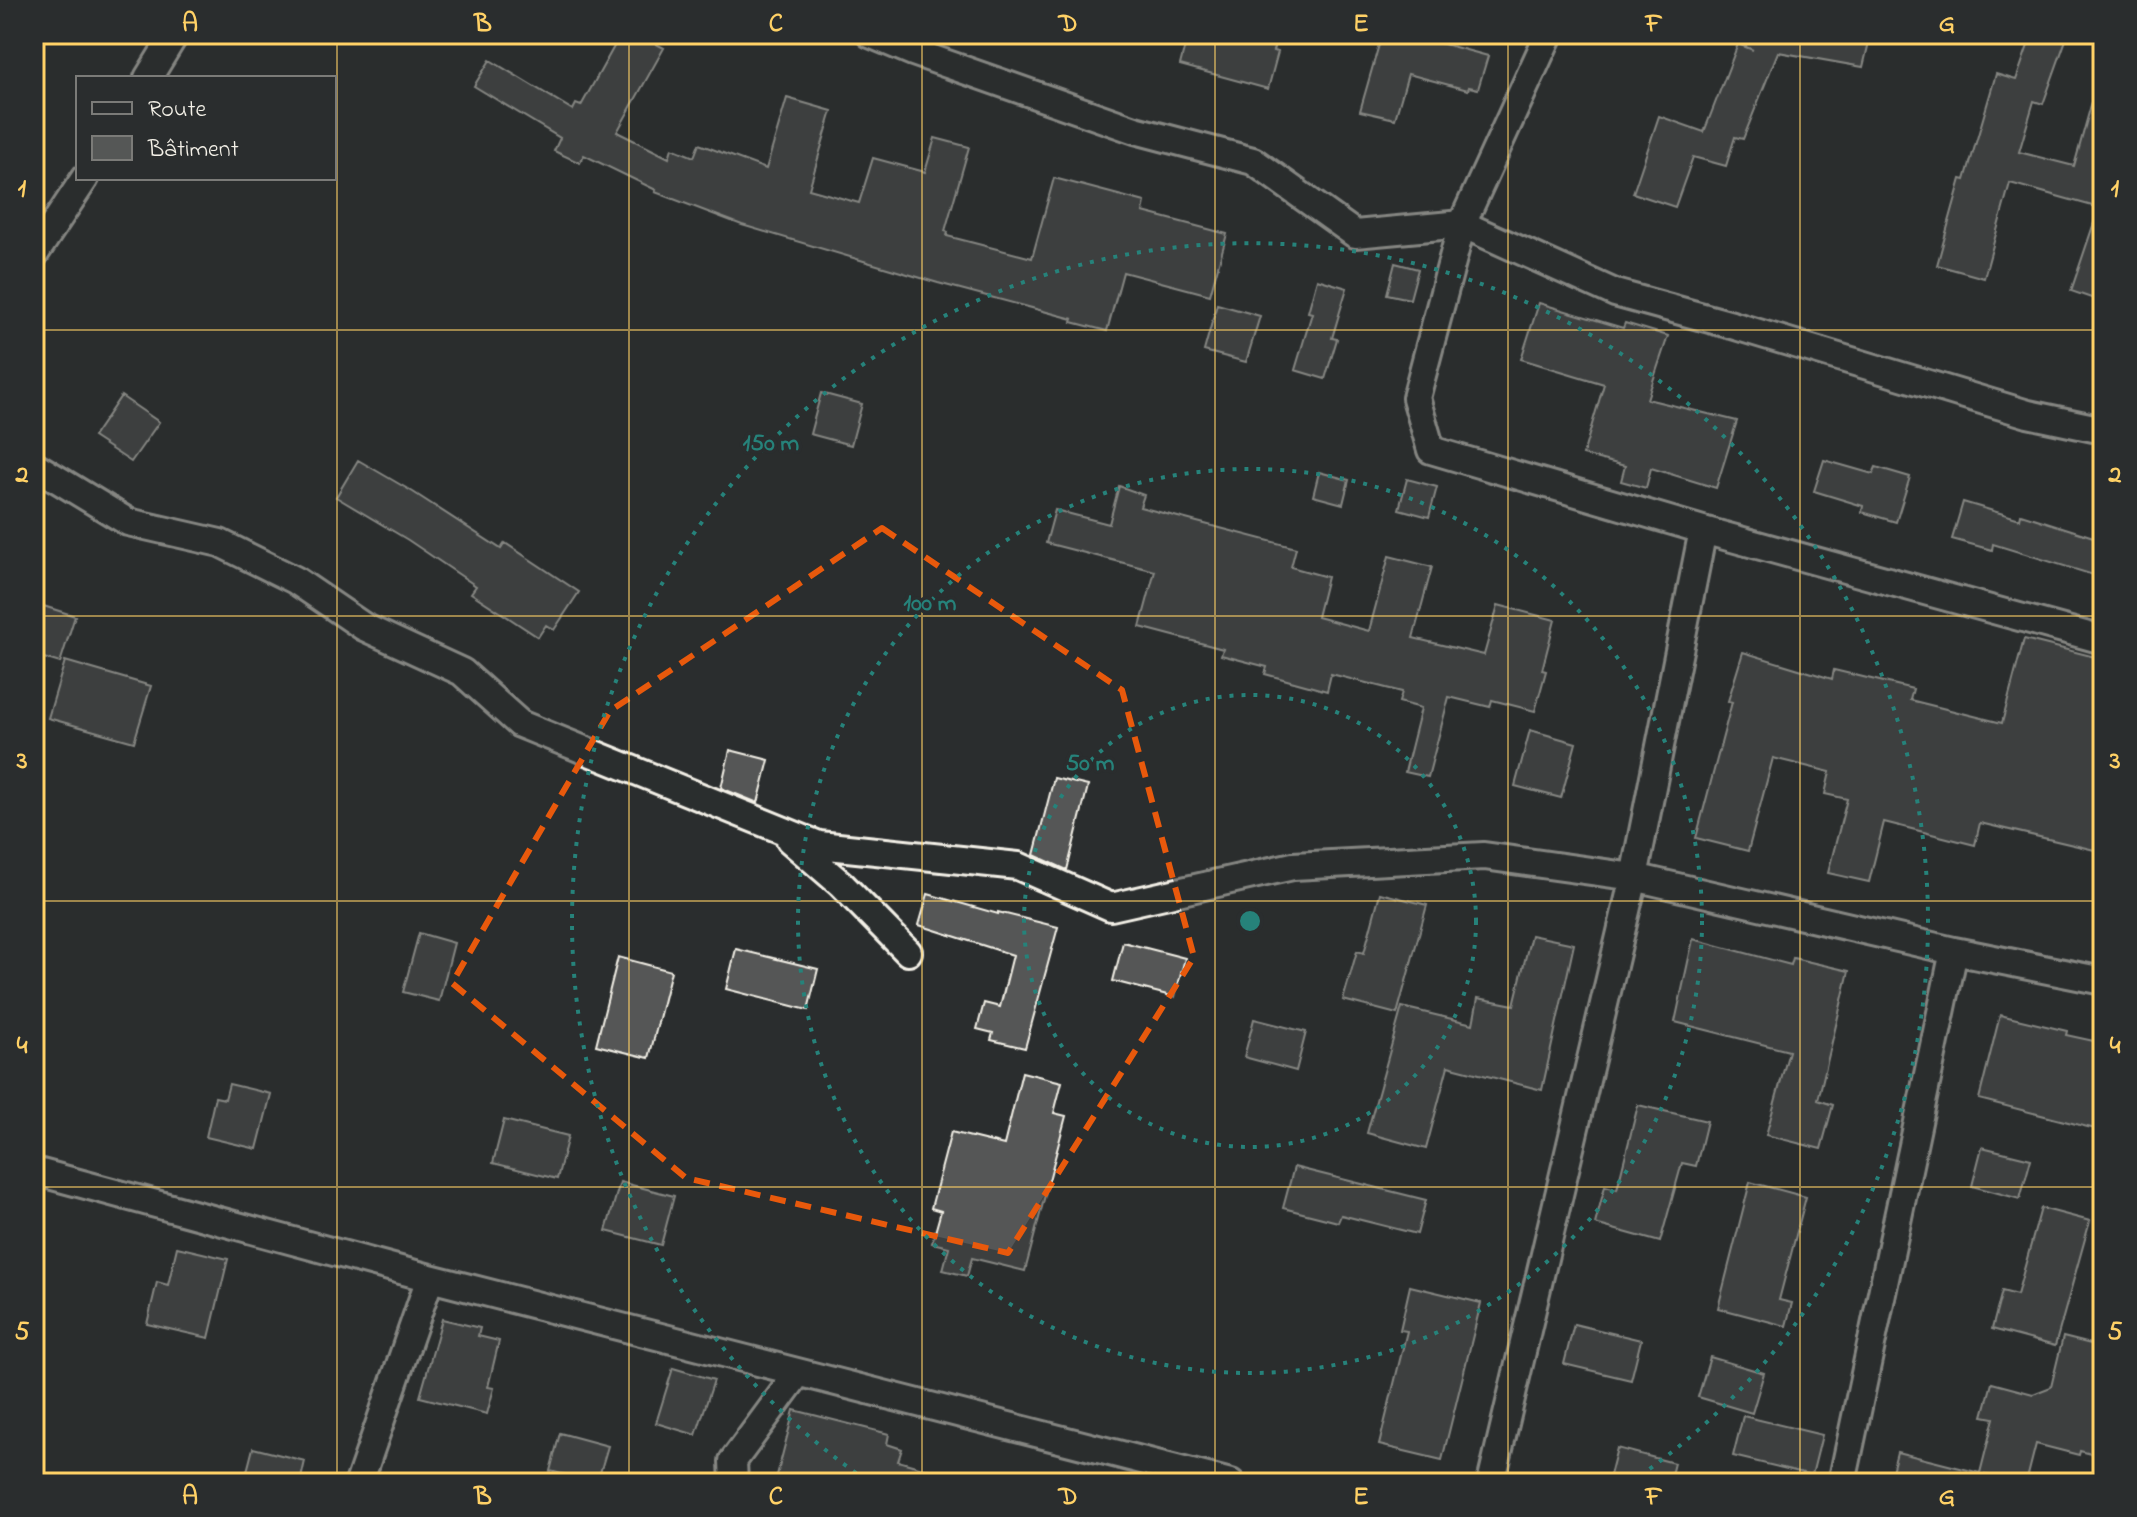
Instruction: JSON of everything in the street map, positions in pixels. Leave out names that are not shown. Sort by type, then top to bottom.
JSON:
[{"type":"street","points":[[149,76],[175,34]]},
{"type":"street","points":[[870,34],[1135,130],[1253,161],[1355,234],[1462,224],[1615,293],[2028,414],[2103,430]]},
{"type":"street","points":[[1549,34],[1462,224],[1416,398],[1431,450],[1703,530],[2103,640]]},
{"type":"street","points":[[34,255],[84,180]]},
{"type":"street","points":[[34,465],[128,522],[220,543],[295,580],[364,627],[462,672],[520,724],[819,845],[1018,866],[1111,907],[1293,866],[1484,856],[1634,877],[1954,951],[2103,981]]},
{"type":"street","points":[[1491,1483],[1634,877],[1703,530]]},
{"type":"street","points":[[778,829],[841,884],[908,952]]},
{"type":"street","points":[[1842,1483],[1954,951]]},
{"type":"street","points":[[34,1171],[430,1278],[1231,1483]]},
{"type":"street","points":[[359,1483],[430,1278]]},
{"type":"street","points":[[734,1483],[733,1461],[798,1373]]},
{"type":"highlighted area","points":[[882,528],[1122,690],[1194,957],[1008,1253],[686,1178],[452,983],[610,711]]},
{"type":"building","points":[[621,34],[638,34],[664,48],[617,132],[669,158],[672,148],[694,157],[699,144],[766,169],[787,98],[832,111],[809,189],[859,203],[873,158],[925,172],[935,138],[969,147],[945,231],[948,232],[947,236],[1032,258],[1054,178],[1145,202],[1143,212],[1227,234],[1210,295],[1123,272],[1107,331],[1072,322],[1073,319],[742,225],[655,192],[584,155],[580,163],[554,151],[560,138],[474,86],[490,60],[573,110],[576,104],[581,106]]},
{"type":"building","points":[[1188,34],[1278,34],[1273,51],[1278,52],[1268,89],[1180,65]]},
{"type":"building","points":[[1382,34],[1407,34],[1488,56],[1478,89],[1469,87],[1468,90],[1408,74],[1395,119],[1360,111]]},
{"type":"building","points":[[1747,34],[1871,34],[1863,67],[1778,52],[1743,139],[1735,137],[1726,166],[1693,157],[1675,207],[1633,193],[1659,116],[1704,132],[1738,44],[1753,50],[1746,47]]},
{"type":"building","points":[[2032,34],[2068,34],[2043,104],[2034,101],[2019,152],[2074,166],[2096,87],[2103,88],[2103,209],[2010,183],[1984,278],[1937,265],[1961,179],[1965,180],[1996,74],[2016,80]]},
{"type":"building","points":[[2099,208],[2103,209],[2103,302],[2071,291]]},
{"type":"building","points":[[1395,263],[1418,269],[1410,299],[1387,294]]},
{"type":"building","points":[[1317,279],[1347,288],[1332,338],[1337,339],[1325,379],[1295,370],[1312,313],[1308,312]]},
{"type":"building","points":[[1539,303],[1623,328],[1625,323],[1668,336],[1647,399],[1737,421],[1716,488],[1651,468],[1646,488],[1621,481],[1625,466],[1583,455],[1604,384],[1521,359]]},
{"type":"building","points":[[1217,304],[1260,316],[1246,362],[1204,351]]},
{"type":"building","points":[[821,393],[862,404],[851,445],[810,434]]},
{"type":"building","points":[[121,396],[159,422],[131,462],[93,437]]},
{"type":"building","points":[[358,460],[501,549],[505,543],[579,592],[554,630],[546,625],[538,637],[471,593],[476,586],[336,497]]},
{"type":"building","points":[[1824,460],[1873,474],[1876,467],[1910,477],[1896,522],[1862,512],[1863,506],[1814,491]]},
{"type":"building","points":[[1319,472],[1349,480],[1343,504],[1313,496]]},
{"type":"building","points":[[1407,479],[1437,487],[1429,517],[1399,509]]},
{"type":"building","points":[[1119,486],[1144,495],[1140,507],[1296,548],[1291,567],[1327,577],[1317,617],[1369,631],[1389,556],[1432,567],[1413,638],[1484,655],[1498,605],[1555,620],[1535,711],[1492,700],[1490,707],[1449,697],[1428,777],[1405,772],[1421,708],[1399,702],[1402,692],[1331,674],[1327,691],[1265,674],[1267,667],[1221,655],[1223,649],[1140,627],[1155,571],[1046,543],[1055,510],[1109,524]]},
{"type":"building","points":[[1963,502],[2020,519],[2021,514],[2103,540],[2103,578],[1993,544],[1992,550],[1952,539]]},
{"type":"building","points":[[34,603],[75,616],[60,663],[34,655]]},
{"type":"building","points":[[2024,639],[2103,659],[2103,698],[2097,722],[2103,723],[2103,852],[1980,823],[1975,845],[1884,822],[1869,882],[1828,873],[1847,799],[1825,794],[1830,772],[1773,758],[1748,851],[1696,838],[1732,702],[1728,701],[1743,652],[1832,679],[1834,670],[1913,689],[1910,700],[2002,723]]},
{"type":"building","points":[[65,661],[151,686],[134,742],[48,718]]},
{"type":"building","points":[[1530,730],[1576,743],[1561,798],[1515,786]]},
{"type":"building","points":[[730,750],[769,760],[758,803],[721,788]]},
{"type":"building","points":[[1054,778],[1088,786],[1067,870],[1034,855]]},
{"type":"building","points":[[1380,893],[1427,905],[1397,1014],[1343,1000],[1357,951],[1364,953]]},
{"type":"building","points":[[928,894],[1058,927],[1025,1048],[991,1040],[993,1033],[977,1029],[984,1003],[1000,1007],[1013,955],[919,925]]},
{"type":"building","points":[[419,933],[454,943],[439,1001],[403,992]]},
{"type":"building","points":[[1531,935],[1574,944],[1542,1090],[1448,1066],[1426,1149],[1367,1133],[1402,1007],[1473,1024],[1478,998],[1514,1005]]},
{"type":"building","points":[[1693,939],[1791,965],[1793,958],[1849,971],[1818,1100],[1833,1105],[1821,1149],[1766,1135],[1789,1051],[1675,1022]]},
{"type":"building","points":[[1123,942],[1185,958],[1175,997],[1113,981]]},
{"type":"building","points":[[736,949],[818,969],[808,1010],[726,989]]},
{"type":"building","points":[[618,957],[671,971],[649,1058],[596,1045]]},
{"type":"building","points":[[2000,1015],[2103,1043],[2103,1131],[1979,1099]]},
{"type":"building","points":[[1254,1019],[1306,1032],[1296,1071],[1244,1057]]},
{"type":"building","points":[[1022,1072],[1062,1082],[1054,1113],[1066,1116],[1025,1271],[972,1258],[967,1276],[943,1270],[949,1247],[932,1243],[941,1211],[931,1208],[951,1132],[1004,1145]]},
{"type":"building","points":[[229,1084],[271,1094],[257,1149],[206,1137],[215,1097],[225,1099]]},
{"type":"building","points":[[1638,1105],[1707,1121],[1696,1166],[1682,1163],[1660,1242],[1595,1224],[1605,1186],[1617,1189]]},
{"type":"building","points":[[504,1120],[568,1136],[557,1179],[493,1163]]},
{"type":"building","points":[[1982,1147],[2031,1159],[2020,1199],[1972,1186]]},
{"type":"building","points":[[1294,1167],[1426,1200],[1417,1234],[1341,1215],[1338,1222],[1283,1208]]},
{"type":"building","points":[[620,1182],[674,1196],[661,1245],[606,1231]]},
{"type":"building","points":[[1750,1182],[1806,1197],[1779,1300],[1792,1303],[1786,1326],[1718,1308]]},
{"type":"building","points":[[2041,1208],[2090,1221],[2055,1346],[1992,1329],[2002,1291],[2017,1295]]},
{"type":"building","points":[[177,1247],[228,1259],[209,1338],[147,1324],[157,1282],[168,1285]]},
{"type":"building","points":[[1410,1286],[1481,1303],[1442,1460],[1379,1445],[1407,1331],[1400,1330]]},
{"type":"building","points":[[442,1319],[480,1328],[478,1336],[499,1341],[488,1387],[494,1388],[487,1414],[420,1397]]},
{"type":"building","points":[[1574,1324],[1641,1340],[1631,1380],[1564,1364]]},
{"type":"building","points":[[2063,1337],[2103,1347],[2103,1457],[2080,1451],[2079,1455],[2036,1444],[2026,1483],[1985,1475],[1984,1483],[1889,1483],[1897,1452],[1980,1473],[1994,1418],[1983,1416],[1992,1383],[2033,1394],[2051,1387]]},
{"type":"building","points":[[1710,1357],[1764,1373],[1752,1413],[1698,1397]]},
{"type":"building","points":[[673,1368],[714,1380],[696,1435],[656,1423]]},
{"type":"building","points":[[794,1410],[889,1434],[887,1444],[902,1449],[898,1461],[951,1476],[950,1483],[775,1483]]},
{"type":"building","points":[[1743,1416],[1822,1435],[1812,1475],[1733,1456]]},
{"type":"building","points":[[560,1433],[608,1446],[597,1483],[550,1471]]},
{"type":"building","points":[[253,1448],[305,1461],[300,1483],[244,1483]]},
{"type":"building","points":[[1617,1448],[1674,1463],[1669,1483],[1608,1483]]}]
